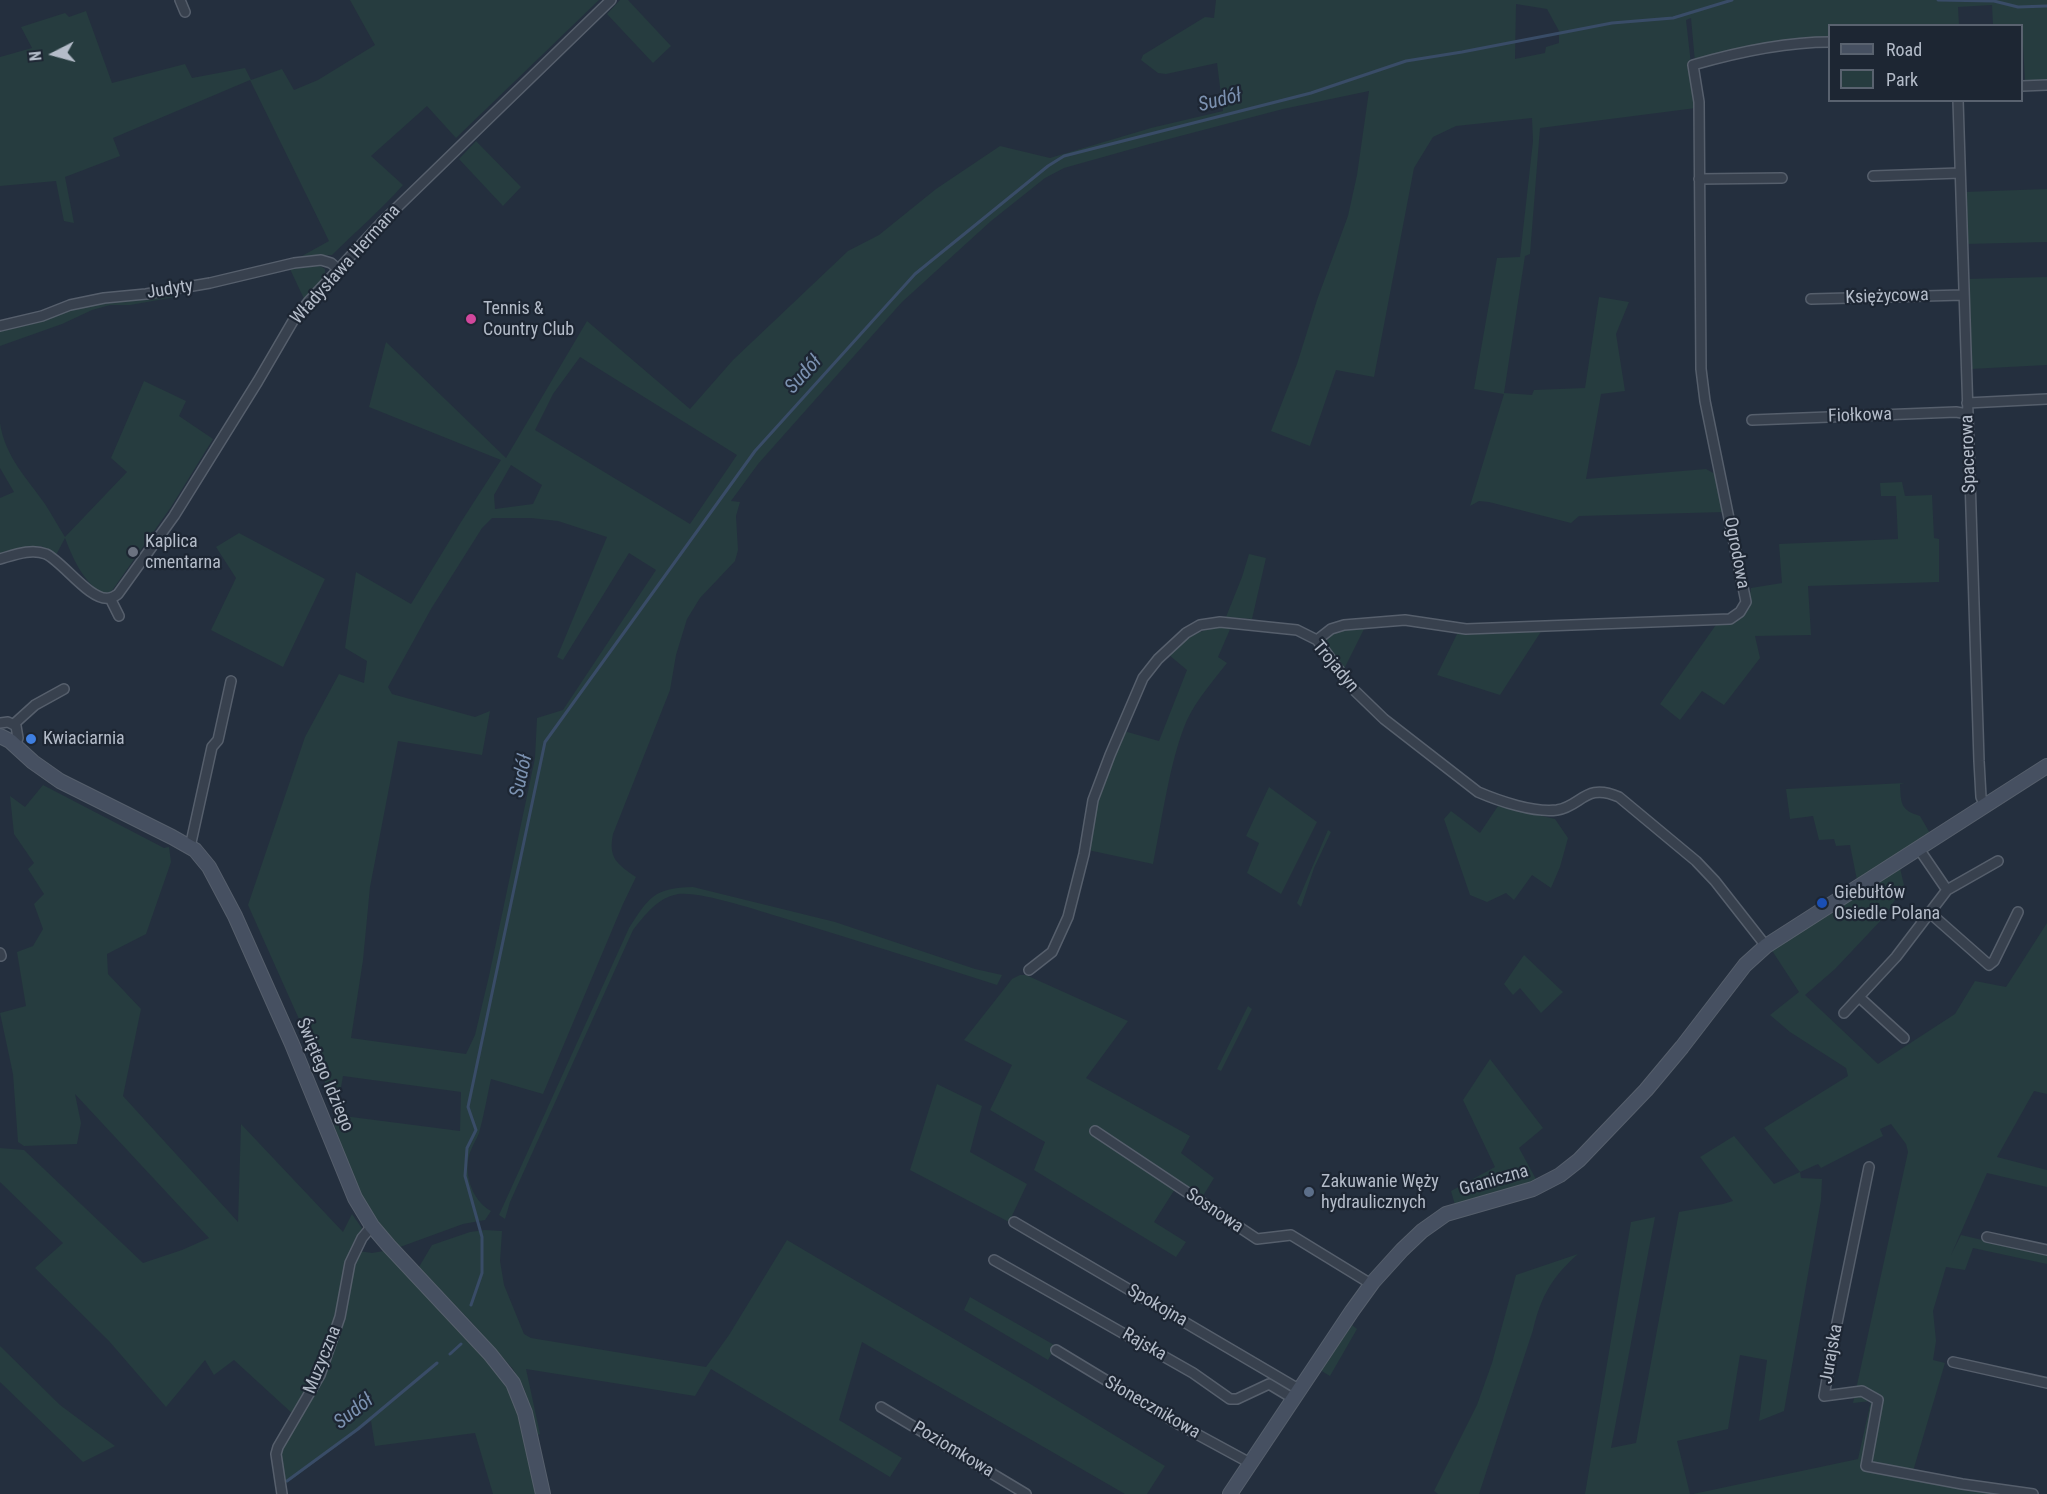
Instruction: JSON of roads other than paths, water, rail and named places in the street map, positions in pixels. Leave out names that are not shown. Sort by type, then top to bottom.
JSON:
[{"type":"street","points":[[180,0],[185,12]]},
{"type":"street","name":"Władysława Hermana","points":[[110,598],[118,594],[174,516],[293,321],[382,222],[611,0]]},
{"type":"street","name":"Ogrodowa","points":[[1317,640],[1331,629],[1344,625],[1405,620],[1466,629],[1730,619],[1740,612],[1746,603],[1705,401],[1701,369],[1699,102],[1693,65],[1775,46],[1828,42]]},
{"type":"street","points":[[2023,86],[2047,85]]},
{"type":"street","name":"Spacerowa","points":[[1958,102],[1978,761],[1981,797],[1985,806]]},
{"type":"street","points":[[1873,176],[1960,173]]},
{"type":"street","points":[[1700,179],[1782,178]]},
{"type":"street","name":"Judyty","points":[[0,326],[42,316],[70,305],[210,283],[294,263],[321,260],[331,263],[338,269]]},
{"type":"street","name":"Księżycowa","points":[[1811,299],[1963,295]]},
{"type":"street","points":[[1967,403],[2047,399]]},
{"type":"street","name":"Fiołkowa","points":[[1752,420],[1956,412],[1968,414]]},
{"type":"street","points":[[0,559],[28,552],[44,553],[99,597],[110,598],[119,616]]},
{"type":"street","name":"Trojadyn","points":[[1029,970],[1052,952],[1068,917],[1084,854],[1093,800],[1143,678],[1158,659],[1186,633],[1213,622],[1297,630],[1317,640],[1353,689],[1384,719],[1478,792],[1492,798],[1546,810],[1560,809],[1596,792],[1610,793],[1619,797],[1696,861],[1715,881],[1766,946]]},
{"type":"street","points":[[190,847],[212,747],[218,740],[231,681]]},
{"type":"street","points":[[14,724],[35,705],[64,689]]},
{"type":"street","points":[[0,723],[14,724],[18,732],[15,746]]},
{"type":"street","name":"Świętego Idziego","points":[[0,736],[60,781],[190,847],[209,867],[235,916],[292,1044],[350,1187],[372,1226],[490,1354],[513,1383],[525,1413],[543,1494]]},
{"type":"street","name":"Graniczna","points":[[1230,1494],[1371,1284],[1422,1231],[1439,1218],[1460,1209],[1502,1200],[1533,1190],[1560,1175],[1615,1125],[1673,1059],[1741,970],[1766,946],[2047,766]]},
{"type":"street","points":[[1919,849],[1947,890]]},
{"type":"street","points":[[1844,1013],[1896,957],[1947,890],[1998,861]]},
{"type":"street","points":[[1930,913],[1989,965],[1994,961],[2018,912]]},
{"type":"street","points":[[1858,997],[1904,1038]]},
{"type":"street","name":"Sosnowa","points":[[1095,1131],[1257,1239],[1291,1235],[1371,1284]]},
{"type":"street","name":"Jurajska","points":[[1869,1167],[1824,1396],[1862,1391],[1878,1400],[1866,1466],[1962,1484],[2033,1494]]},
{"type":"street","name":"Spokojna","points":[[1014,1222],[1297,1394]]},
{"type":"street","name":"Muzyczna","points":[[282,1494],[276,1454],[278,1447],[320,1375],[340,1317],[350,1263],[362,1238],[372,1226]]},
{"type":"street","points":[[1987,1237],[2047,1250]]},
{"type":"street","name":"Rajska","points":[[994,1260],[1193,1373],[1230,1399],[1237,1399],[1269,1384],[1297,1394]]},
{"type":"street","name":"Słonecznikowa","points":[[1056,1350],[1180,1425],[1250,1463]]},
{"type":"street","points":[[1953,1362],[2047,1383]]},
{"type":"street","name":"Poziomkowa","points":[[881,1407],[1026,1494]]},
{"type":"waterway","name":"Sudół","points":[[471,1305],[482,1273],[482,1237],[465,1176],[467,1148],[476,1130],[468,1107],[545,742],[755,451],[915,274],[1048,166],[1064,156],[1311,93],[1406,61],[1612,23],[1673,18],[1732,0]]},
{"type":"waterway","name":"Sudół","points":[[1938,0],[1994,1],[2018,7],[2047,6]]},
{"type":"waterway","name":"Sudół","points":[[450,1354],[461,1344]]},
{"type":"waterway","name":"Sudół","points":[[287,1481],[358,1429],[437,1363]]},
{"type":"place","name":"Tennis & Country Club","points":[[471,319]]},
{"type":"place","name":"Kaplica cmentarna","points":[[133,552]]},
{"type":"place","name":"Kwiaciarnia","points":[[31,739]]},
{"type":"place","name":"Giebułtów Osiedle Polana","points":[[1822,903]]},
{"type":"place","name":"Zakuwanie Węży hydraulicznych","points":[[1309,1192]]}]
